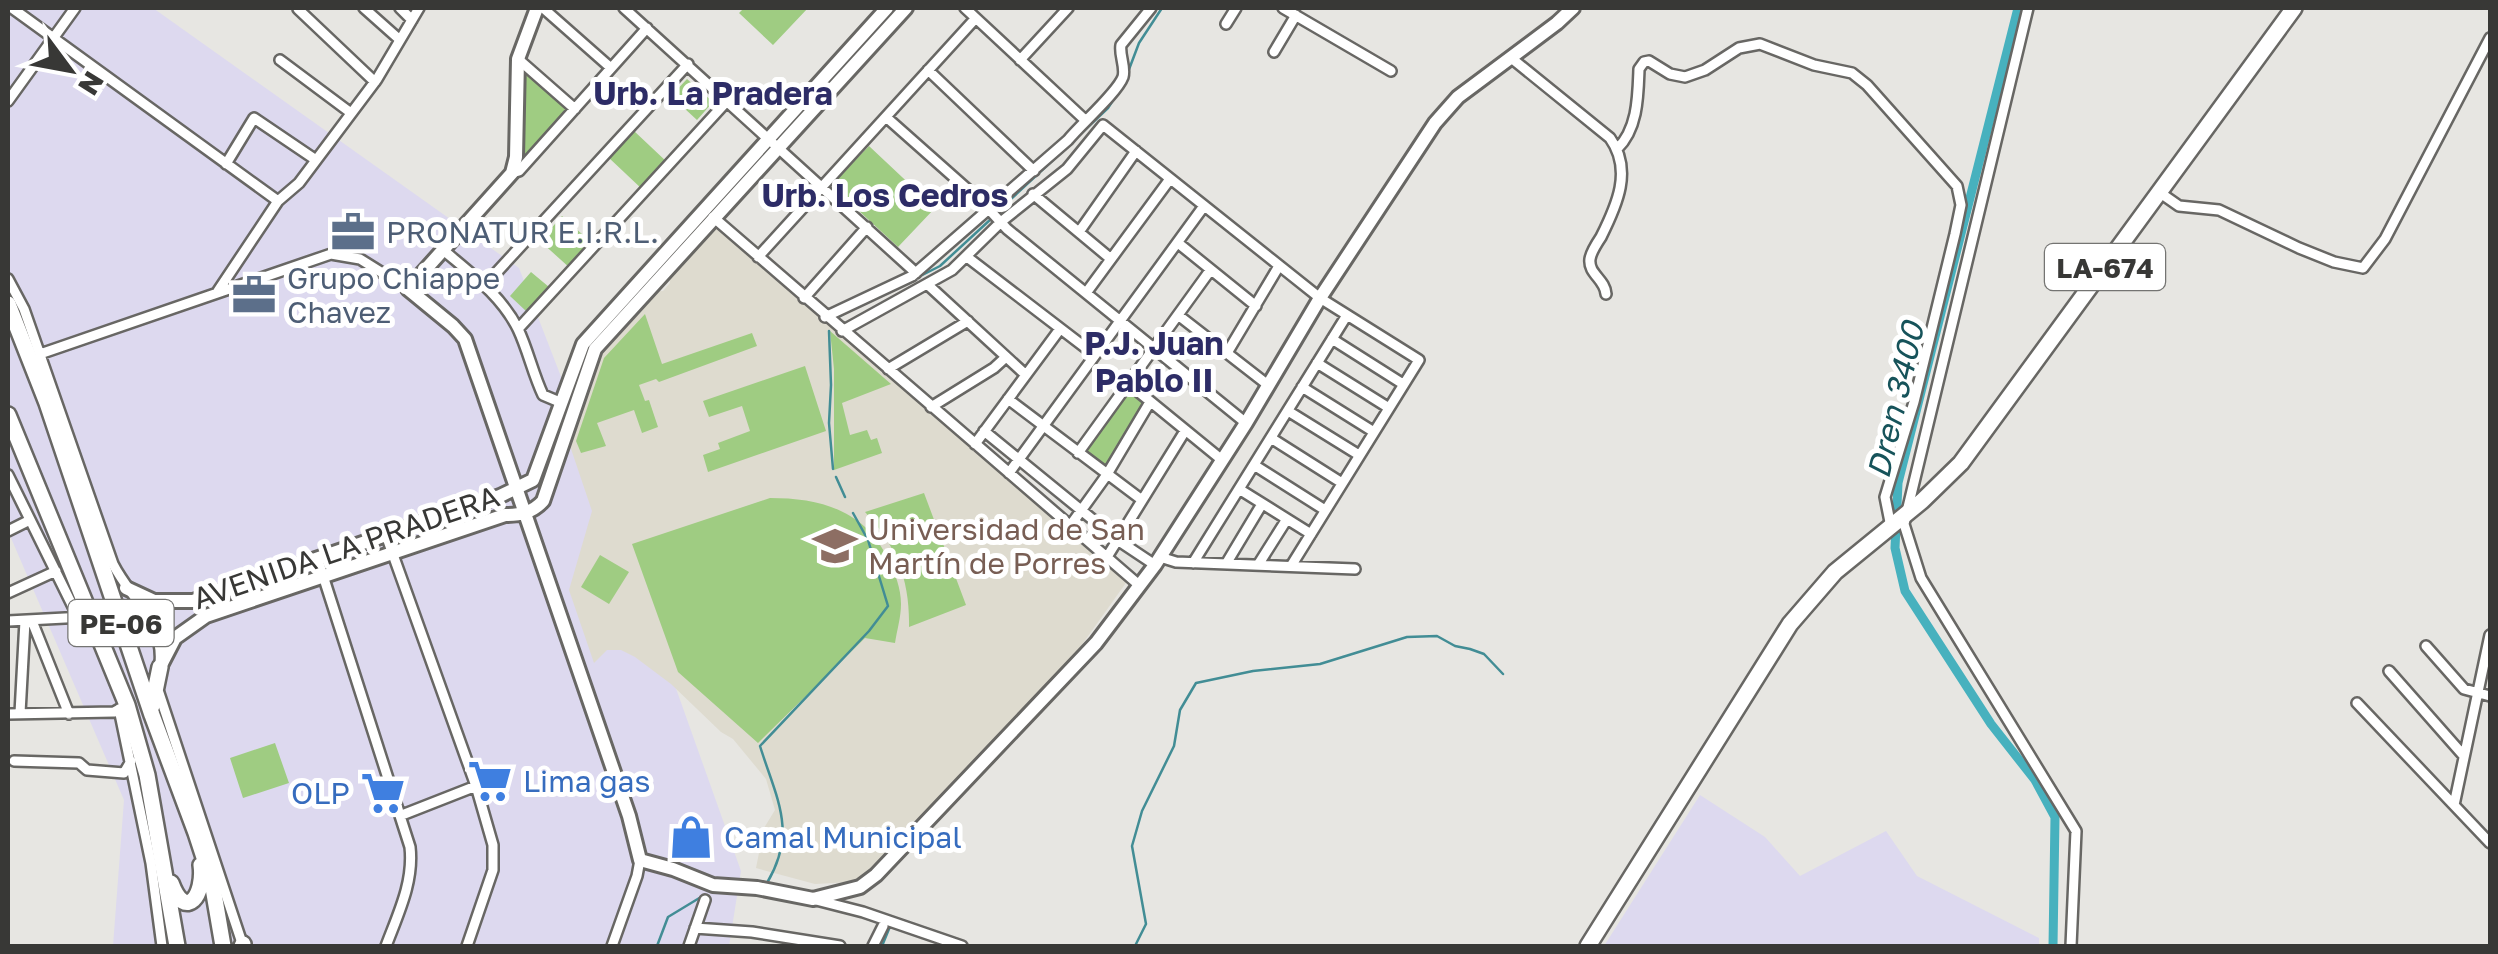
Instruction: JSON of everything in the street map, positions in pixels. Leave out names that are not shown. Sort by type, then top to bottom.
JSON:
[{"type":"main road","name":"LA-674","points":[[1588,946],[1790,624],[1835,572],[1952,473],[1989,429],[2294,8]]},
{"type":"main road","name":"PE-06","points":[[9,307],[47,403],[196,833],[212,882],[223,946]]},
{"type":"main road","name":"PE-06","points":[[8,415],[85,617],[141,747],[162,856],[165,915],[177,946]]},
{"type":"main road","name":"PE-06","points":[[103,572],[126,588]]},
{"type":"main road","name":"PE-06","points":[[152,715],[160,666]]},
{"type":"main road","points":[[162,856],[177,897],[193,901],[202,884],[196,833]]},
{"type":"street","points":[[12,8],[278,201]]},
{"type":"street","points":[[26,18],[32,8]]},
{"type":"street","points":[[8,101],[74,8]]},
{"type":"street","points":[[364,8],[400,40]]},
{"type":"street","points":[[400,8],[412,20]]},
{"type":"street","points":[[218,291],[278,201],[299,183],[375,82],[419,8]]},
{"type":"street","points":[[512,173],[517,144],[518,59],[540,8],[611,68]]},
{"type":"street","points":[[624,8],[916,273]]},
{"type":"street","name":"AVENIDA LA PRADERA","points":[[126,588],[154,601],[180,603],[318,560],[517,490],[533,480],[583,344],[709,214],[888,8]]},
{"type":"street","name":"AVENIDA LA PRADERA","points":[[775,141],[906,8]]},
{"type":"street","points":[[965,8],[1084,119]]},
{"type":"street","points":[[1020,60],[1068,8]]},
{"type":"street","points":[[842,331],[952,270],[967,257],[1034,171],[1114,90],[1124,75],[1121,44],[1151,8]]},
{"type":"street","points":[[1226,24],[1236,8]]},
{"type":"street","points":[[1283,8],[1391,71]]},
{"type":"street","points":[[813,899],[860,887],[876,875],[1096,644],[1158,561],[1320,298],[1434,124],[1458,97],[1573,8]]},
{"type":"street","points":[[1899,520],[2028,8]]},
{"type":"street","points":[[298,10],[375,82]]},
{"type":"street","points":[[1274,52],[1296,15]]},
{"type":"street","points":[[758,257],[975,18]]},
{"type":"street","points":[[408,289],[647,28]]},
{"type":"street","points":[[2159,192],[2179,206],[2219,210],[2298,248],[2364,268],[2385,238],[2490,38]]},
{"type":"street","points":[[1617,149],[1632,124],[1639,68],[1644,62],[1685,77],[1705,70],[1740,48],[1760,44],[1814,65],[1856,75],[1957,186],[1961,205],[1955,234],[1914,402],[1886,496],[1904,524],[1921,578],[2076,831],[2071,946]]},
{"type":"street","points":[[1510,58],[1610,138],[1617,149],[1623,178],[1612,214],[1590,258],[1606,294]]},
{"type":"street","points":[[518,59],[575,108]]},
{"type":"street","points":[[280,60],[351,113]]},
{"type":"street","points":[[485,285],[688,64]]},
{"type":"street","points":[[928,70],[1034,171]]},
{"type":"street","points":[[518,330],[728,100]]},
{"type":"street","points":[[886,117],[996,215],[1006,229],[1246,423]]},
{"type":"street","points":[[226,164],[254,118],[316,160]]},
{"type":"street","points":[[825,316],[916,273],[996,215],[1033,194],[1067,169],[1104,125],[1320,298],[1419,360],[1291,566]]},
{"type":"street","points":[[1079,232],[1136,151]]},
{"type":"street","points":[[1086,294],[1170,179]]},
{"type":"street","points":[[1033,194],[1111,260]]},
{"type":"street","points":[[1008,473],[1204,206]]},
{"type":"street","points":[[709,214],[1138,585]]},
{"type":"street","name":"AVENIDA LA PRADERA","points":[[160,666],[175,638],[194,623],[505,515],[527,513],[542,502],[591,354],[709,214]]},
{"type":"street","points":[[804,298],[866,227]]},
{"type":"street","points":[[1178,243],[1209,272],[1256,306]]},
{"type":"street","points":[[442,249],[485,285],[505,308],[518,330],[543,395],[562,403]]},
{"type":"street","points":[[40,354],[331,254],[360,259],[408,289],[464,340],[527,513],[629,816],[640,860],[638,876],[612,946]]},
{"type":"street","points":[[967,257],[1095,355]]},
{"type":"street","points":[[1227,353],[1279,266]]},
{"type":"street","points":[[1078,453],[1209,272]]},
{"type":"street","points":[[8,279],[24,309],[113,564],[153,624],[161,645],[163,710],[243,946]]},
{"type":"street","points":[[927,284],[1026,375]]},
{"type":"street","points":[[1178,315],[1268,386]]},
{"type":"street","points":[[1194,563],[1347,315]]},
{"type":"street","points":[[888,370],[968,321]]},
{"type":"street","points":[[975,444],[1060,328]]},
{"type":"street","points":[[1332,339],[1404,384]]},
{"type":"street","points":[[931,407],[994,368],[1006,356]]},
{"type":"street","points":[[1317,363],[1389,408]]},
{"type":"street","points":[[1129,384],[1222,460]]},
{"type":"street","points":[[1302,387],[1374,432]]},
{"type":"street","points":[[1008,399],[1142,500]]},
{"type":"street","points":[[1070,526],[1106,476],[1150,402]]},
{"type":"street","points":[[1288,411],[1359,456]]},
{"type":"street","points":[[984,431],[1119,541],[1158,561],[1355,568]]},
{"type":"street","points":[[1107,557],[1184,431]]},
{"type":"street","points":[[1271,438],[1342,483]]},
{"type":"street","points":[[1254,466],[1325,510]]},
{"type":"street","points":[[8,475],[56,572],[85,617],[8,621]]},
{"type":"street","points":[[533,480],[547,488]]},
{"type":"street","points":[[1239,489],[1311,534]]},
{"type":"street","points":[[1226,564],[1262,504]]},
{"type":"street","points":[[463,509],[470,527]]},
{"type":"street","points":[[1258,565],[1286,519]]},
{"type":"street","points":[[8,531],[30,520]]},
{"type":"street","points":[[386,534],[476,786],[494,860],[490,885],[467,946]]},
{"type":"street","points":[[318,560],[410,847],[410,873],[386,946]]},
{"type":"street","points":[[8,593],[56,572]]},
{"type":"street","points":[[20,714],[28,621]]},
{"type":"street","points":[[28,621],[69,714]]},
{"type":"street","points":[[2454,805],[2490,635]]},
{"type":"street","points":[[2426,646],[2464,689],[2490,696]]},
{"type":"street","points":[[2388,671],[2464,756]]},
{"type":"street","points":[[2356,703],[2490,843]]},
{"type":"street","points":[[8,714],[69,714],[123,707],[151,863],[165,915],[162,946]]},
{"type":"street","points":[[14,761],[79,762],[87,770],[124,772],[141,747]]},
{"type":"street","points":[[402,815],[476,786]]},
{"type":"street","points":[[640,860],[673,868],[713,885],[774,890],[864,912],[962,946]]},
{"type":"street","points":[[690,946],[705,900]]},
{"type":"street","points":[[873,946],[883,926]]},
{"type":"street","points":[[695,928],[840,946]]},
{"type":"shaded area","points":[[8,8],[153,8],[519,268],[611,506],[741,871],[729,946],[113,946],[124,800],[8,531]]},
{"type":"shaded area","name":"Universidad de San Martín de Porres","points":[[715,227],[1128,580],[1081,646],[884,862],[852,882],[815,884],[756,868],[764,828],[775,810],[766,779],[733,739],[635,657],[621,650],[607,650],[594,663],[569,590],[592,511],[569,443],[598,356],[657,291],[663,291],[670,283],[669,277]]},
{"type":"shaded area","points":[[1700,795],[1765,837],[1800,876],[1886,831],[1917,876],[2039,938],[2039,946],[1604,946]]},
{"type":"green space","points":[[744,8],[808,8],[773,45],[739,13]]},
{"type":"green space","points":[[522,65],[572,108],[523,163],[525,137],[520,134]]},
{"type":"green space","points":[[687,79],[713,102],[697,120],[671,96]]},
{"type":"green space","points":[[633,130],[668,163],[643,190],[608,157]]},
{"type":"green space","points":[[869,146],[935,208],[898,247],[831,185]]},
{"type":"green space","points":[[562,216],[593,244],[571,269],[540,241]]},
{"type":"green space","points":[[531,272],[549,287],[527,312],[510,296]]},
{"type":"green space","points":[[645,314],[662,364],[752,333],[757,346],[659,382],[656,379],[639,385],[658,427],[642,433],[634,410],[597,423],[606,446],[581,453],[576,441],[604,358]]},
{"type":"green space","points":[[830,331],[891,384],[842,403],[850,435],[867,430],[871,440],[877,438],[882,453],[834,470],[834,369]]},
{"type":"green space","points":[[805,366],[826,431],[708,472],[703,455],[720,449],[718,443],[750,431],[742,406],[709,417],[703,401]]},
{"type":"green space","points":[[1128,386],[1149,403],[1106,477],[1080,453]]},
{"type":"green space","points":[[924,493],[966,605],[909,627],[907,594],[899,565],[886,538],[865,512]]},
{"type":"green space","points":[[770,498],[823,504],[854,518],[867,529],[893,570],[901,609],[895,643],[865,638],[758,743],[678,672],[632,544]]},
{"type":"green space","points":[[600,555],[629,572],[609,604],[581,587]]},
{"type":"green space","points":[[275,743],[289,783],[243,798],[230,758]]},
{"type":"waterway","points":[[1128,72],[1139,43],[1162,8]]},
{"type":"waterway","name":"Dren 3400","points":[[2018,8],[1898,483],[1895,548],[1905,591],[1991,724],[2035,780],[2055,817],[2053,946]]},
{"type":"waterway","points":[[1073,141],[1108,108],[1121,88]]},
{"type":"waterway","points":[[996,213],[1067,147]]},
{"type":"waterway","points":[[889,292],[940,266],[991,219]]},
{"type":"waterway","points":[[835,319],[854,308]]},
{"type":"waterway","points":[[829,331],[833,469]]},
{"type":"waterway","points":[[836,477],[845,497]]},
{"type":"waterway","points":[[767,883],[776,864],[783,831],[760,746],[888,606],[868,540],[853,513]]},
{"type":"waterway","points":[[1135,946],[1146,924],[1132,846],[1142,811],[1174,746],[1180,710],[1196,683],[1253,671],[1320,664],[1407,637],[1437,636],[1484,654],[1503,674]]},
{"type":"waterway","points":[[657,946],[668,917],[701,897]]},
{"type":"waterway","points":[[882,946],[891,924]]},
{"type":"place","name":"PRONATUR E.I.R.L.","points":[[353,232]]},
{"type":"place","name":"Grupo Chiappe Chavez","points":[[254,295]]},
{"type":"place","name":"Universidad de San Martín de Porres","points":[[835,546]]},
{"type":"place","name":"Lima gas","points":[[490,781]]},
{"type":"place","name":"OLP","points":[[383,793]]},
{"type":"place","name":"Camal Municipal","points":[[691,837]]},
{"type":"district","name":"Urb. La Pradera","points":[[713,93]]},
{"type":"district","name":"Urb. Los Cedros","points":[[885,195]]},
{"type":"district","name":"P.J. Juan Pablo II","points":[[1154,362]]}]
